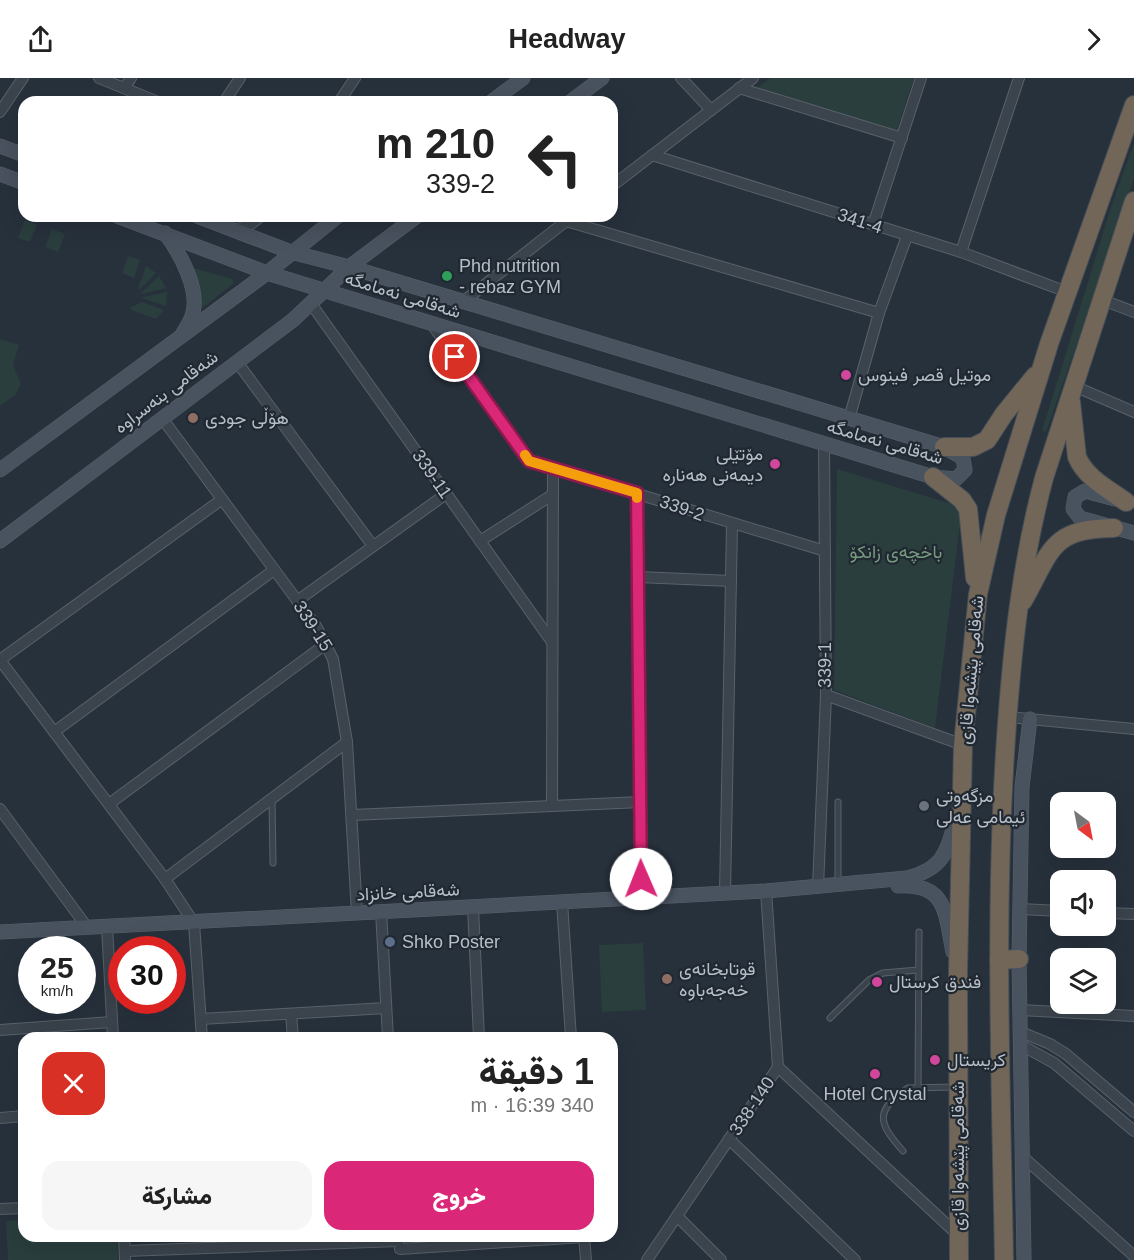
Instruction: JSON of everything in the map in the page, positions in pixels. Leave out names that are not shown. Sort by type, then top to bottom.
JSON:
[{"type":"highway","name":"شەقامی پێشەوا قازی","points":[[959,1260],[958,972],[963,745],[978,594],[996,515],[1041,367],[1134,105]]},
{"type":"highway","points":[[1004,1260],[999,841],[1016,613],[1032,520],[1100,299],[1132,213]]},
{"type":"highway","points":[[944,447],[973,447],[987,440],[1041,367]]},
{"type":"highway","points":[[1072,392],[1077,457],[1080,465],[1089,476],[1130,504]]},
{"type":"highway","points":[[933,477],[962,500],[969,511],[971,547],[978,594]]},
{"type":"highway","points":[[1016,613],[1060,541],[1087,528],[1114,528]]},
{"type":"highway","points":[[999,960],[1019,959]]},
{"type":"main road","points":[[499,96],[523,78]]},
{"type":"main road","points":[[578,96],[602,78]]},
{"type":"main road","points":[[0,146],[18,153]]},
{"type":"main road","points":[[0,174],[18,181]]},
{"type":"main road","name":"شەقامی نەمامگە","points":[[134,222],[267,273],[933,477],[956,479],[964,473],[966,464],[963,458],[944,447],[349,267],[291,252],[214,222]]},
{"type":"main road","name":"شەقامی بنەسراوە","points":[[1,468],[267,273],[330,222]]},
{"type":"main road","name":"شەقامی بنەسراوە","points":[[0,541],[312,305],[349,267],[409,222]]},
{"type":"main road","points":[[165,233],[177,250],[192,295],[193,315],[181,337]]},
{"type":"main road","points":[[1130,504],[1085,491],[1074,500],[1073,509],[1077,516],[1134,533]]},
{"type":"main road","points":[[1024,1260],[1019,959],[1022,787],[1030,719]]},
{"type":"main road","name":"شەقامی خانزاد","points":[[0,932],[766,891],[907,878],[928,872],[941,861],[962,800]]},
{"type":"main road","name":"شەقامی خانزاد","points":[[818,887],[913,885],[933,891],[945,915],[958,972]]},
{"type":"street","points":[[0,112],[23,78]]},
{"type":"street","points":[[99,78],[143,96]]},
{"type":"street","points":[[124,88],[131,78]]},
{"type":"street","points":[[228,96],[240,78]]},
{"type":"street","points":[[343,96],[356,78]]},
{"type":"street","points":[[681,78],[711,110]]},
{"type":"street","points":[[618,181],[753,78]]},
{"type":"street","points":[[873,225],[921,78]]},
{"type":"street","points":[[961,252],[1019,78]]},
{"type":"street","points":[[739,88],[902,138]]},
{"type":"street","name":"341-4","points":[[652,155],[961,252],[1067,292]]},
{"type":"street","points":[[236,230],[254,222]]},
{"type":"street","points":[[464,302],[564,222]]},
{"type":"street","points":[[582,222],[879,313]]},
{"type":"street","points":[[849,419],[879,313],[907,236]]},
{"type":"street","points":[[1100,299],[1134,312]]},
{"type":"street","name":"339-11","points":[[312,305],[552,642]]},
{"type":"street","name":"339-2","points":[[431,322],[529,461],[637,493],[732,525],[825,551]]},
{"type":"street","points":[[237,362],[373,546]]},
{"type":"street","points":[[1072,392],[1134,412]]},
{"type":"street","name":"339-15","points":[[162,418],[327,643],[333,659],[347,742],[357,913]]},
{"type":"street","name":"339-1","points":[[818,887],[825,695],[824,443]]},
{"type":"street","points":[[552,806],[553,468]]},
{"type":"street","points":[[637,493],[642,898]]},
{"type":"street","points":[[297,601],[446,494]]},
{"type":"street","points":[[480,541],[552,495]]},
{"type":"street","points":[[202,1032],[194,923],[165,879],[0,660],[221,500]]},
{"type":"street","points":[[725,893],[732,525]]},
{"type":"street","points":[[54,732],[274,570]]},
{"type":"street","points":[[638,577],[731,581]]},
{"type":"street","points":[[109,804],[327,643]]},
{"type":"street","points":[[825,695],[963,745]]},
{"type":"street","points":[[1008,717],[1134,729]]},
{"type":"street","points":[[165,879],[347,742]]},
{"type":"street","points":[[352,815],[640,802]]},
{"type":"street","points":[[0,809],[87,927]]},
{"type":"street","name":"338-140","points":[[647,1260],[778,1067],[766,891]]},
{"type":"street","points":[[562,902],[571,1032]]},
{"type":"street","points":[[473,907],[479,1032]]},
{"type":"street","points":[[1021,909],[1050,910]]},
{"type":"street","points":[[1116,912],[1134,911]]},
{"type":"street","points":[[381,912],[388,1032]]},
{"type":"street","points":[[107,926],[113,1032]]},
{"type":"street","points":[[201,1019],[386,1008]]},
{"type":"street","points":[[1020,1010],[1134,1016]]},
{"type":"street","points":[[291,1014],[292,1032]]},
{"type":"street","points":[[0,1030],[112,1022]]},
{"type":"street","points":[[1021,1039],[1050,1044],[1066,1054],[1133,1111]]},
{"type":"street","points":[[1021,1039],[1054,1063],[1134,1131]]},
{"type":"street","points":[[778,1067],[958,1234]]},
{"type":"street","points":[[0,1118],[18,1116]]},
{"type":"street","points":[[729,1139],[855,1260]]},
{"type":"street","points":[[1023,1157],[1134,1256]]},
{"type":"street","points":[[0,1209],[18,1208]]},
{"type":"street","points":[[677,1216],[721,1260]]},
{"type":"street","points":[[125,1255],[212,1242]]},
{"type":"street","points":[[336,1242],[399,1246],[473,1242]]},
{"type":"street","points":[[584,1242],[586,1260]]},
{"type":"lane","points":[[272,798],[273,863]]},
{"type":"lane","points":[[838,802],[838,885]]},
{"type":"lane","points":[[918,932],[918,1086]]},
{"type":"lane","points":[[830,1018],[855,991],[876,976],[883,973],[918,970]]},
{"type":"lane","points":[[903,1151],[886,1131],[882,1118],[900,1094],[908,1088],[918,1086],[958,1087]]},
{"type":"green space","points":[[770,78],[914,78],[896,133],[756,89]]},
{"type":"green space","points":[[1134,143],[1134,179],[1046,432],[1042,431],[1111,207]]},
{"type":"green space","points":[[24,222],[37,225],[30,242],[18,238]]},
{"type":"green space","points":[[52,229],[65,234],[58,252],[45,247]]},
{"type":"green space","points":[[128,256],[140,260],[134,278],[122,273]]},
{"type":"green space","points":[[146,266],[156,273],[139,290],[138,288]]},
{"type":"green space","points":[[189,267],[233,279],[234,283],[200,310]]},
{"type":"green space","points":[[159,276],[166,288],[141,294],[141,293]]},
{"type":"green space","points":[[167,292],[166,306],[142,298],[143,297]]},
{"type":"green space","points":[[142,302],[164,310],[156,319],[131,310],[131,307]]},
{"type":"green space","points":[[0,339],[19,345],[13,365],[21,384],[15,395],[0,406]]},
{"type":"green space","name":"باخچەی زانکۆ","points":[[837,469],[962,507],[935,728],[834,690]]},
{"type":"green space","points":[[643,943],[646,1010],[602,1012],[599,945]]},
{"type":"green space","points":[[18,1220],[18,1242],[117,1242],[118,1260],[8,1260],[6,1221]]},
{"type":"slow traffic","points":[[525,455],[529,461],[637,493],[637,498]]},
{"type":"place","name":"Phd nutrition - rebaz GYM","points":[[447,276]]},
{"type":"place","name":"موتيل قصر فينوس","points":[[846,375]]},
{"type":"place","name":"هۆڵی جودی","points":[[193,418]]},
{"type":"place","name":"مۆتێلی دیمەنی هەنارە","points":[[775,464]]},
{"type":"place","name":"مزگەوتی ئیمامی عەلی","points":[[924,806]]},
{"type":"place","name":"Shko Poster","points":[[390,942]]},
{"type":"place","name":"قوتابخانەی خەجەباوە","points":[[667,979]]},
{"type":"place","name":"فندق کرستال","points":[[877,982]]},
{"type":"place","name":"كريستال","points":[[935,1060]]},
{"type":"place","name":"Hotel Crystal","points":[[875,1074]]},
{"type":"route","points":[[455,357],[529,461],[637,493],[641,879]]}]
